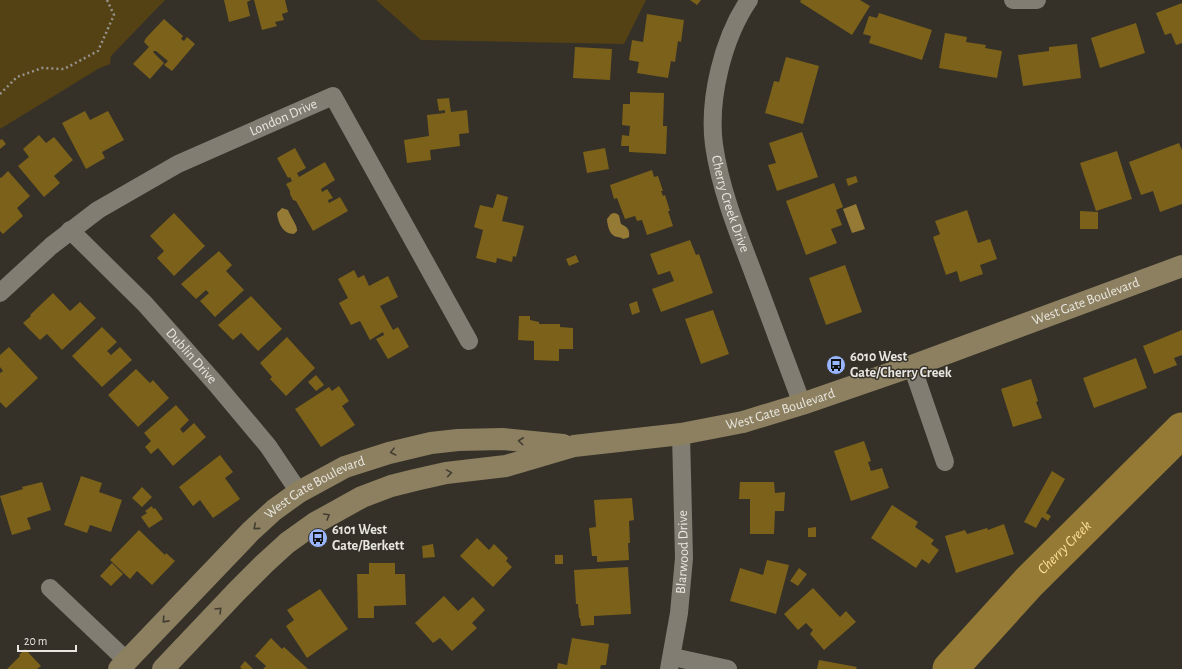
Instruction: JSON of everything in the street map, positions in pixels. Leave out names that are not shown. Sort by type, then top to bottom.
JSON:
[{"type":"main road","name":"West Gate Boulevard","points":[[164,669],[264,564],[287,544],[309,527],[362,497],[409,481],[446,473],[506,466],[574,446],[681,434],[743,422],[802,404],[912,366],[1182,266]]},
{"type":"main road","name":"West Gate Boulevard","points":[[123,665],[250,532],[274,510],[299,492],[345,467],[389,452],[431,443],[458,440],[495,439],[574,446]]},
{"type":"street","name":"Cherry Creek Drive","points":[[749,0],[733,30],[716,83],[714,144],[720,176],[740,238],[802,404]]},
{"type":"street","points":[[1013,0],[1037,0]]},
{"type":"street","name":"London Drive","points":[[0,293],[51,246],[98,210],[178,164],[333,96],[469,341]]},
{"type":"street","name":"Dublin Drive","points":[[70,230],[145,304],[216,384],[268,446],[299,492]]},
{"type":"street","points":[[912,366],[945,462]]},
{"type":"street","name":"Blarwood Drive","points":[[671,663],[679,613],[684,558],[681,434]]},
{"type":"street","points":[[50,588],[123,665]]},
{"type":"street","points":[[671,663],[728,669]]},
{"type":"path","points":[[0,94],[17,77],[42,68],[64,69],[98,51],[114,15],[108,0]]},
{"type":"shaded area","points":[[0,0],[165,0],[111,56],[110,64],[98,69],[0,129]]},
{"type":"shaded area","points":[[376,0],[646,0],[624,44],[421,40]]},
{"type":"shaded area","points":[[856,204],[865,229],[852,233],[843,209]]},
{"type":"shaded area","points":[[282,208],[288,210],[295,224],[297,231],[294,234],[290,234],[284,230],[280,224],[277,213]]},
{"type":"shaded area","points":[[614,213],[619,215],[621,224],[628,229],[629,237],[623,239],[614,236],[610,232],[607,219]]},
{"type":"building","points":[[224,0],[251,0],[247,2],[250,16],[229,22]]},
{"type":"building","points":[[254,0],[285,0],[288,12],[282,14],[284,20],[275,22],[277,26],[262,30]]},
{"type":"building","points":[[690,0],[701,0],[697,5]]},
{"type":"building","points":[[801,0],[860,0],[870,6],[852,35],[800,2]]},
{"type":"building","points":[[1182,3],[1182,43],[1176,45],[1171,33],[1165,35],[1156,13]]},
{"type":"building","points":[[879,13],[932,30],[922,60],[869,43],[871,36],[863,34],[869,16],[877,18]]},
{"type":"building","points":[[647,14],[684,20],[681,42],[678,41],[675,62],[671,61],[668,78],[637,73],[639,62],[629,60],[632,40],[643,42]]},
{"type":"building","points":[[164,19],[183,36],[181,39],[184,41],[187,37],[195,44],[172,71],[164,65],[168,61],[154,51],[153,52],[164,63],[150,79],[133,64],[149,47],[144,42],[146,38]]},
{"type":"building","points":[[1136,23],[1145,53],[1100,68],[1091,38]]},
{"type":"building","points":[[945,33],[967,37],[966,42],[986,45],[985,48],[1002,51],[997,78],[939,68]]},
{"type":"building","points":[[1077,44],[1081,78],[1023,86],[1018,55],[1049,51],[1049,47]]},
{"type":"building","points":[[575,47],[612,49],[610,80],[573,78]]},
{"type":"building","points":[[786,57],[819,66],[803,124],[765,113],[774,81],[779,82]]},
{"type":"building","points":[[630,92],[664,93],[663,126],[667,126],[666,154],[629,152],[629,146],[621,146],[622,135],[629,136],[630,126],[622,125],[623,104],[630,104]]},
{"type":"building","points":[[449,98],[451,112],[467,110],[469,133],[459,134],[460,146],[430,150],[431,160],[407,163],[404,140],[429,136],[427,115],[445,113],[445,110],[439,111],[437,99]]},
{"type":"building","points":[[85,111],[90,120],[108,111],[124,140],[102,152],[105,158],[86,169],[62,123]]},
{"type":"building","points":[[802,132],[818,177],[777,191],[768,165],[776,163],[769,143]]},
{"type":"building","points":[[39,135],[46,143],[54,137],[73,160],[54,176],[60,183],[44,197],[18,166],[29,157],[23,149]]},
{"type":"building","points":[[2,139],[6,144],[0,149],[0,140]]},
{"type":"building","points":[[1179,143],[1182,150],[1182,204],[1160,212],[1153,191],[1141,195],[1129,162]]},
{"type":"building","points":[[295,148],[306,168],[297,173],[299,177],[325,162],[335,180],[321,189],[322,192],[327,189],[333,198],[328,200],[329,203],[340,197],[348,211],[313,231],[296,201],[293,200],[290,194],[286,184],[292,181],[290,177],[288,178],[277,158]]},
{"type":"building","points":[[605,148],[609,169],[587,173],[583,152]]},
{"type":"building","points":[[1117,151],[1132,199],[1096,211],[1080,163]]},
{"type":"building","points":[[652,170],[654,177],[658,176],[663,191],[661,191],[663,196],[665,195],[670,211],[668,211],[673,226],[647,235],[642,220],[637,221],[635,216],[625,219],[617,198],[614,199],[610,185]]},
{"type":"building","points":[[8,171],[30,196],[17,208],[23,216],[3,234],[0,231],[0,177],[1,178]]},
{"type":"building","points":[[856,176],[858,182],[848,186],[846,179]]},
{"type":"building","points":[[834,183],[843,207],[836,210],[842,225],[831,229],[837,243],[806,255],[786,201]]},
{"type":"building","points":[[497,194],[508,197],[502,221],[524,226],[516,257],[513,256],[512,262],[497,258],[496,263],[476,258],[483,230],[474,227],[480,205],[493,208]]},
{"type":"building","points":[[967,210],[978,243],[990,239],[997,259],[980,265],[983,274],[960,282],[957,271],[946,275],[933,237],[940,234],[935,221]]},
{"type":"building","points":[[1080,211],[1098,212],[1098,229],[1080,229]]},
{"type":"building","points":[[174,213],[205,246],[174,276],[157,258],[164,251],[150,236]]},
{"type":"building","points":[[690,240],[696,255],[699,254],[713,293],[661,312],[652,289],[674,281],[670,271],[658,275],[650,254]]},
{"type":"building","points":[[219,251],[232,265],[226,271],[244,290],[215,317],[200,301],[209,293],[206,290],[196,299],[181,284]]},
{"type":"building","points":[[576,255],[579,262],[569,266],[566,259]]},
{"type":"building","points":[[845,265],[862,312],[826,325],[809,278]]},
{"type":"building","points":[[354,270],[358,278],[364,275],[369,286],[388,276],[398,297],[380,306],[393,330],[398,327],[409,347],[388,359],[376,339],[384,335],[383,332],[370,340],[360,321],[351,325],[339,303],[348,298],[338,279]]},
{"type":"building","points":[[53,293],[70,311],[80,302],[96,318],[62,350],[47,334],[40,340],[23,323]]},
{"type":"building","points":[[251,296],[282,329],[258,351],[241,333],[233,340],[218,325]]},
{"type":"building","points":[[637,301],[640,312],[632,315],[629,304]]},
{"type":"building","points":[[713,310],[729,354],[701,364],[685,319]]},
{"type":"building","points":[[519,316],[530,316],[530,320],[539,322],[539,324],[560,324],[560,327],[573,328],[573,349],[559,349],[559,361],[534,360],[534,341],[518,340]]},
{"type":"building","points":[[102,327],[117,342],[107,351],[111,355],[120,347],[132,360],[102,387],[72,356]]},
{"type":"building","points":[[1182,330],[1182,355],[1174,358],[1177,365],[1154,374],[1143,346]]},
{"type":"building","points":[[287,337],[315,368],[286,396],[270,379],[272,377],[260,363]]},
{"type":"building","points":[[9,347],[38,378],[6,408],[0,402],[0,373],[3,371],[0,367],[0,355]]},
{"type":"building","points":[[1136,358],[1147,388],[1094,408],[1083,378]]},
{"type":"building","points":[[136,369],[150,383],[153,380],[169,398],[138,427],[108,395]]},
{"type":"building","points":[[316,375],[324,385],[316,391],[308,382]]},
{"type":"building","points":[[1031,379],[1038,401],[1036,402],[1042,418],[1013,427],[1001,389]]},
{"type":"building","points":[[339,386],[349,401],[342,406],[355,425],[321,447],[295,409],[329,387],[332,391]]},
{"type":"building","points":[[176,405],[189,420],[180,429],[183,433],[194,423],[206,437],[173,466],[158,448],[151,454],[145,447],[151,441],[144,433]]},
{"type":"building","points":[[864,441],[871,461],[868,462],[871,471],[882,468],[889,488],[851,501],[834,451]]},
{"type":"building","points":[[220,455],[233,472],[225,478],[240,499],[213,518],[200,500],[193,506],[179,487]]},
{"type":"building","points":[[1052,471],[1065,479],[1046,513],[1051,516],[1048,521],[1042,517],[1036,528],[1024,522]]},
{"type":"building","points":[[81,476],[102,483],[99,492],[122,500],[111,532],[90,525],[87,533],[64,525]]},
{"type":"building","points":[[42,482],[51,510],[27,518],[31,529],[12,535],[0,496],[23,489],[22,487]]},
{"type":"building","points":[[740,482],[774,482],[775,493],[785,492],[784,511],[775,511],[774,534],[750,534],[750,499],[739,499]]},
{"type":"building","points":[[142,487],[152,497],[142,507],[132,498]]},
{"type":"building","points":[[632,498],[634,520],[629,521],[629,560],[597,562],[597,556],[592,556],[589,528],[596,527],[594,500]]},
{"type":"building","points":[[892,505],[918,522],[915,527],[934,540],[931,544],[939,550],[929,564],[922,559],[916,568],[871,538]]},
{"type":"building","points":[[152,506],[163,519],[149,528],[141,517],[147,513],[145,511]]},
{"type":"building","points":[[1004,524],[1014,554],[956,573],[945,536],[965,530],[967,534],[987,528],[988,530]]},
{"type":"building","points":[[816,527],[816,537],[808,537],[808,528]]},
{"type":"building","points":[[139,530],[165,555],[166,553],[175,561],[152,585],[137,571],[130,579],[110,560]]},
{"type":"building","points":[[477,538],[489,550],[494,544],[508,558],[506,561],[512,567],[493,587],[460,556]]},
{"type":"building","points":[[433,544],[435,557],[423,558],[422,546]]},
{"type":"building","points":[[555,555],[563,555],[563,564],[555,564]]},
{"type":"building","points":[[767,560],[789,565],[776,614],[730,601],[740,568],[763,575]]},
{"type":"building","points":[[112,563],[123,574],[111,586],[100,576]]},
{"type":"building","points":[[369,563],[395,563],[395,574],[405,574],[406,605],[374,606],[374,618],[358,618],[357,574],[369,574]]},
{"type":"building","points":[[628,567],[631,614],[594,616],[594,625],[581,626],[578,604],[576,604],[574,570]]},
{"type":"building","points":[[799,568],[807,574],[798,586],[790,581]]},
{"type":"building","points":[[813,588],[840,617],[846,611],[856,622],[824,650],[810,634],[813,630],[806,623],[798,630],[784,614]]},
{"type":"building","points":[[320,589],[348,629],[307,658],[286,626],[294,620],[287,610]]},
{"type":"building","points":[[444,596],[458,611],[473,597],[485,610],[472,623],[477,628],[452,651],[440,638],[433,643],[415,623]]},
{"type":"building","points":[[271,638],[282,649],[284,647],[308,669],[263,669],[266,666],[255,656]]},
{"type":"building","points":[[572,638],[609,644],[606,665],[601,665],[600,669],[557,669],[558,663],[567,665]]},
{"type":"building","points":[[25,649],[41,666],[37,669],[7,669],[20,656],[19,655]]},
{"type":"building","points":[[819,660],[857,667],[856,669],[817,669]]},
{"type":"building","points":[[245,661],[253,669],[242,669],[240,667]]},
{"type":"waterway","name":"Cherry Creek","points":[[950,669],[1029,582],[1182,430]]},
{"type":"place","name":"6010 West Gate/Cherry Creek","points":[[836,365]]},
{"type":"place","name":"6101 West Gate/Berkett","points":[[318,538]]}]
